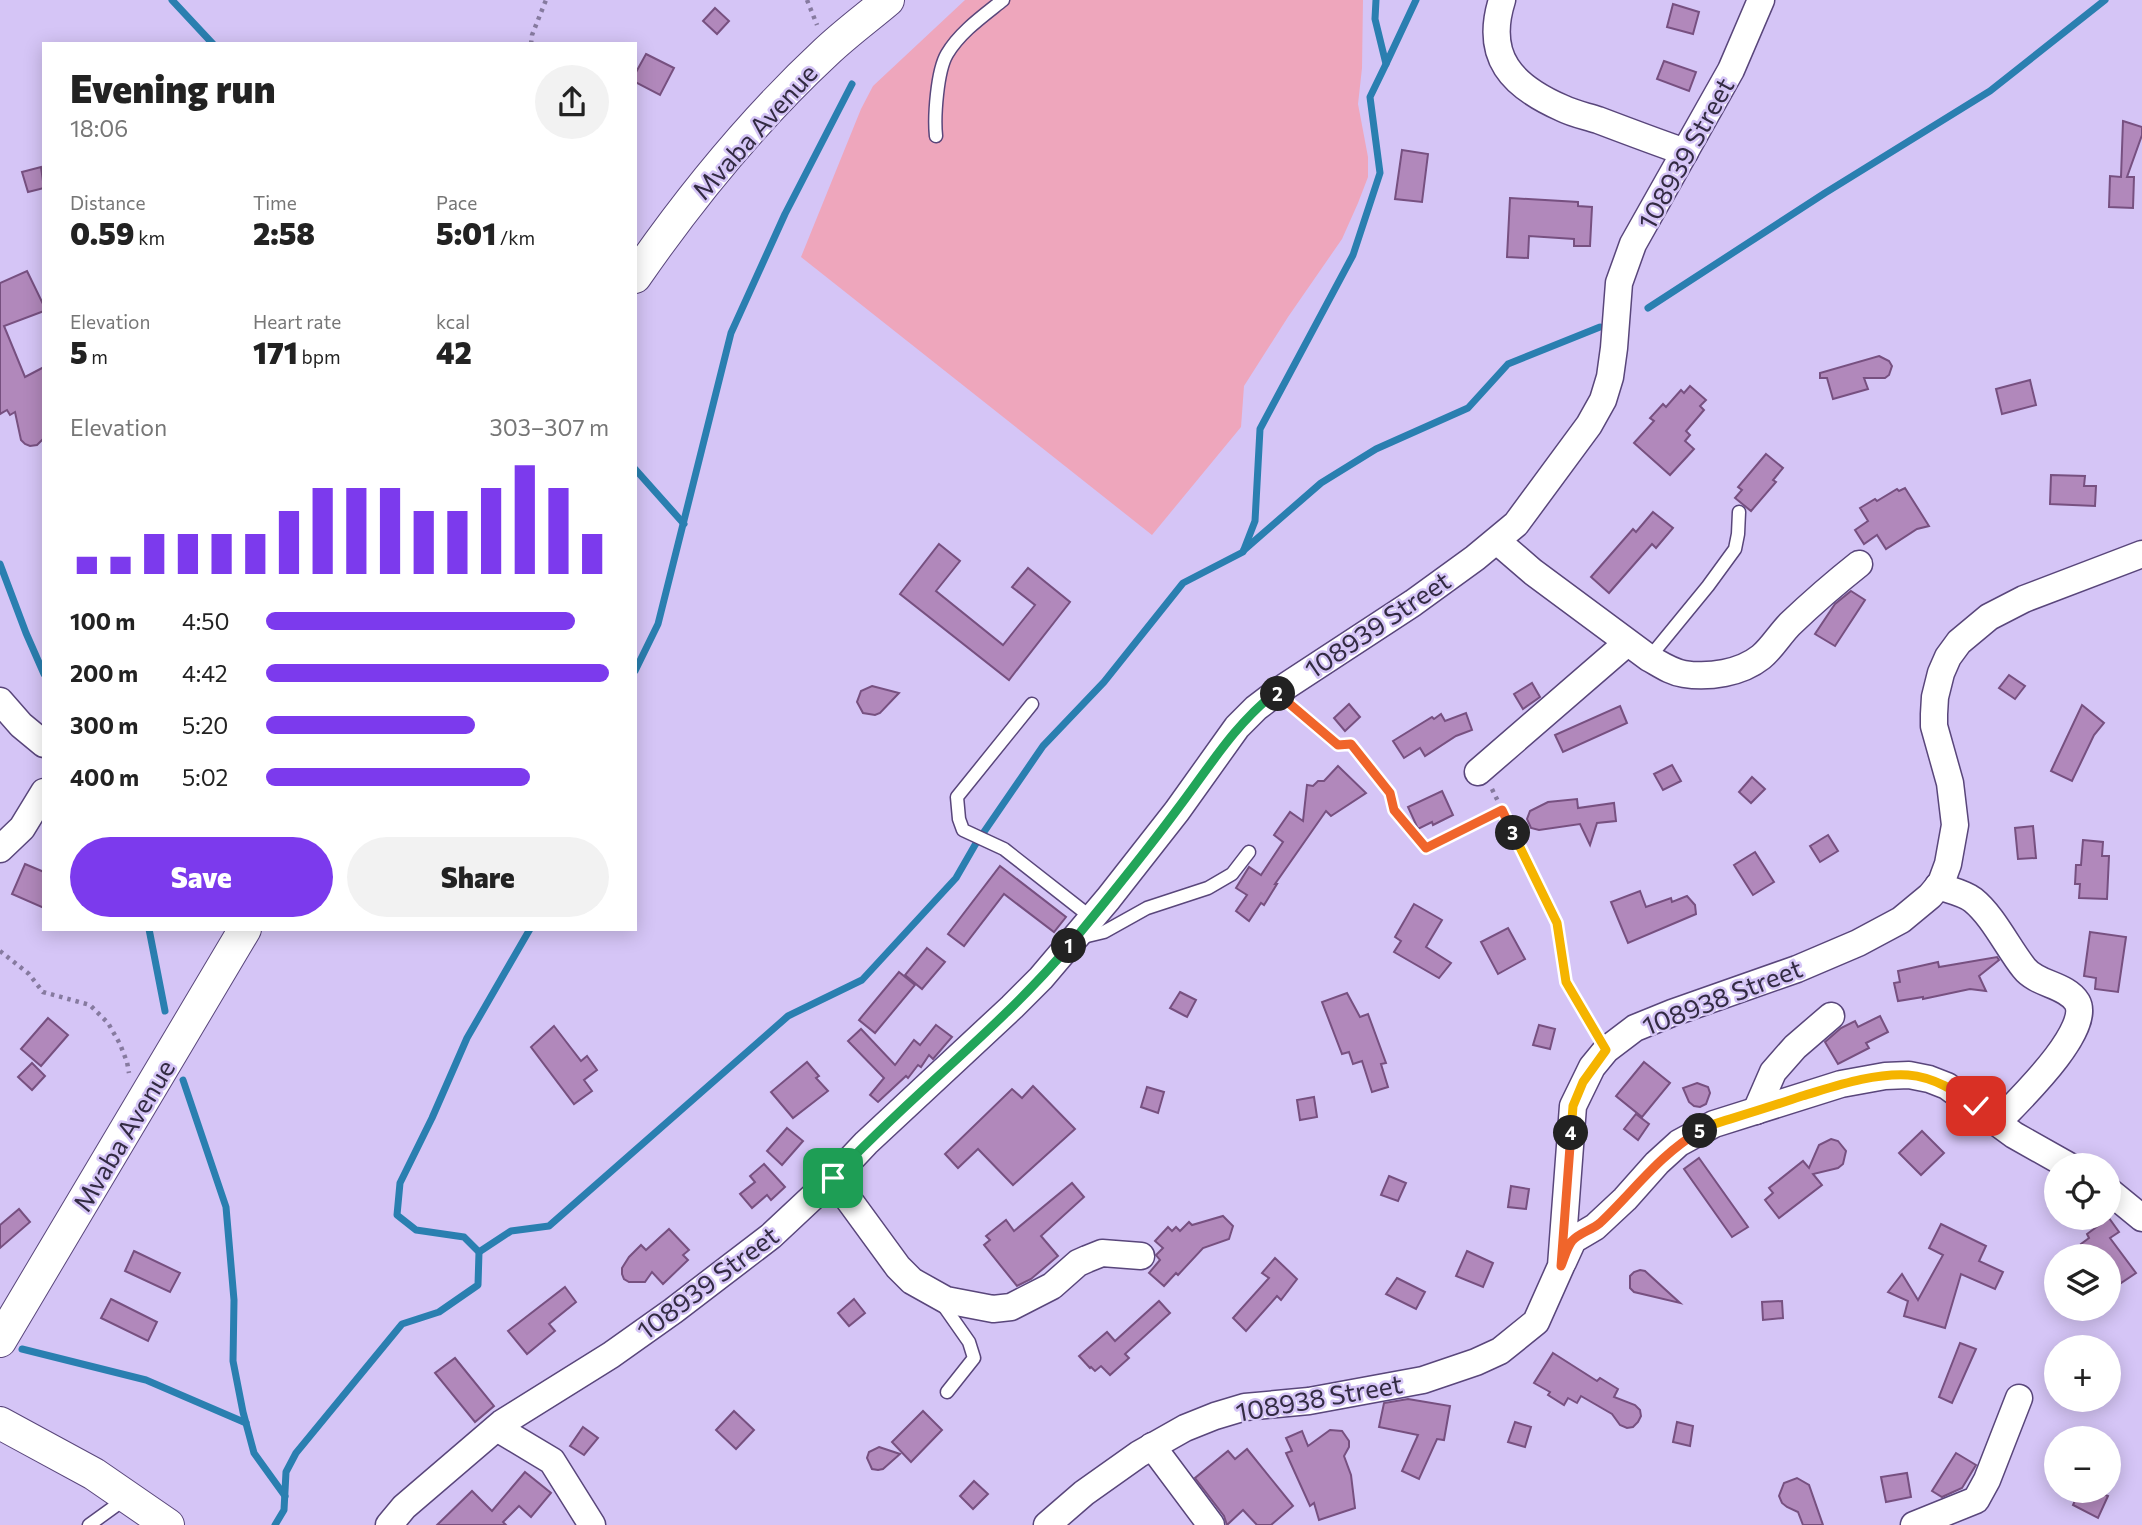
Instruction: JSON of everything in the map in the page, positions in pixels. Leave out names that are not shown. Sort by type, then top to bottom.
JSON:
[{"type":"street","name":"Mvaba Avenue","points":[[637,274],[730,152],[828,50],[888,0]]},
{"type":"street","points":[[1502,0],[1496,33],[1498,49],[1503,64],[1519,84],[1563,109],[1685,152]]},
{"type":"street","name":"108939 Street","points":[[388,1525],[404,1507],[497,1428],[611,1355],[771,1236],[1012,1007],[1075,939],[1177,811],[1237,727],[1256,708],[1276,692],[1413,603],[1516,524],[1589,425],[1603,400],[1610,377],[1618,294],[1625,263],[1633,244],[1731,70],[1761,0]]},
{"type":"street","points":[[1497,541],[1533,572],[1627,643],[1670,670],[1684,674],[1717,674],[1740,669],[1762,657],[1782,632],[1859,564]]},
{"type":"street","name":"108938 Street","points":[[1047,1525],[1084,1493],[1185,1428],[1245,1407],[1309,1401],[1423,1380],[1500,1352],[1536,1322],[1561,1266],[1573,1106],[1583,1082],[1606,1050],[1635,1028],[1797,969],[1858,943],[1901,920],[1930,897],[1948,864],[1955,825],[1950,783],[1934,726],[1938,685],[1948,657],[1959,642],[1989,617],[2024,599],[2142,554]]},
{"type":"street","points":[[1478,772],[1627,643]]},
{"type":"street","points":[[0,701],[21,725],[42,742]]},
{"type":"street","points":[[0,849],[22,828],[42,795]]},
{"type":"street","points":[[1938,886],[1972,900],[1995,925],[2026,971],[2064,991],[2077,1003],[2080,1016],[2048,1070],[1998,1122]]},
{"type":"street","name":"Mvaba Avenue","points":[[0,1341],[244,931]]},
{"type":"street","points":[[1756,1111],[1773,1072],[1795,1047],[1831,1016]]},
{"type":"street","points":[[1561,1266],[1573,1240],[1595,1227],[1679,1143],[1714,1124],[1841,1084],[1885,1076],[1909,1075],[1928,1079],[1947,1086],[2014,1135],[2046,1153]]},
{"type":"street","points":[[833,1178],[898,1267],[912,1281],[946,1300],[993,1309],[1011,1307],[1052,1286],[1078,1263],[1087,1259],[1102,1254],[1141,1256]]},
{"type":"street","points":[[2121,1201],[2142,1218]]},
{"type":"street","points":[[1914,1525],[1976,1500],[1987,1480],[2019,1398]]},
{"type":"street","points":[[0,1423],[94,1474],[168,1525]]},
{"type":"street","points":[[497,1428],[552,1461],[592,1525]]},
{"type":"street","points":[[1152,1447],[1211,1525]]},
{"type":"lane","points":[[936,136],[934,115],[946,56],[967,29],[1003,0]]},
{"type":"lane","points":[[1649,658],[1735,549],[1739,512]]},
{"type":"lane","points":[[1032,704],[957,797],[959,819],[964,830],[1004,849],[1092,918]]},
{"type":"lane","points":[[1075,939],[1104,932],[1147,908],[1208,888],[1232,874],[1249,852]]},
{"type":"lane","points":[[937,1296],[969,1342],[974,1358],[947,1392]]},
{"type":"lane","points":[[89,1525],[128,1497]]},
{"type":"path","points":[[531,42],[546,0]]},
{"type":"path","points":[[1276,692],[1338,745],[1351,744],[1390,793],[1394,810],[1426,848],[1502,810]]},
{"type":"path","points":[[1478,772],[1489,783],[1557,923],[1566,982],[1606,1050]]},
{"type":"path","points":[[0,951],[29,974],[43,992],[90,1005],[108,1023],[120,1044],[128,1062],[129,1077]]},
{"type":"shaded area","points":[[965,0],[1363,0],[1362,68],[1358,104],[1368,157],[1368,177],[1358,203],[1342,239],[1244,386],[1241,427],[1152,535],[801,257],[861,109],[873,86]]},
{"type":"building","points":[[1673,4],[1699,12],[1693,34],[1667,27]]},
{"type":"building","points":[[715,8],[729,21],[717,34],[703,21]]},
{"type":"building","points":[[646,54],[674,68],[660,95],[637,83],[637,70]]},
{"type":"building","points":[[1664,61],[1696,72],[1689,91],[1657,79]]},
{"type":"building","points":[[2123,121],[2142,127],[2142,135],[2127,177],[2134,177],[2133,208],[2109,207],[2110,176],[2121,177]]},
{"type":"building","points":[[1402,150],[1428,154],[1422,202],[1395,199]]},
{"type":"building","points":[[41,167],[42,188],[28,192],[22,172]]},
{"type":"building","points":[[1510,198],[1578,202],[1578,206],[1592,207],[1590,246],[1574,246],[1574,239],[1529,236],[1528,258],[1507,257]]},
{"type":"building","points":[[27,271],[42,302],[42,312],[4,326],[25,377],[42,368],[42,440],[37,445],[30,446],[21,440],[15,412],[10,415],[7,410],[0,414],[0,283]]},
{"type":"building","points":[[1879,356],[1889,361],[1892,366],[1889,375],[1885,378],[1864,378],[1868,389],[1833,399],[1827,378],[1820,378],[1820,373]]},
{"type":"building","points":[[2030,380],[2036,405],[2002,414],[1996,389]]},
{"type":"building","points":[[1690,386],[1706,400],[1700,406],[1704,410],[1686,431],[1690,435],[1685,441],[1694,449],[1670,475],[1634,443],[1654,421],[1650,418],[1663,404],[1666,407],[1681,390],[1684,393]]},
{"type":"building","points":[[1766,454],[1783,468],[1773,480],[1776,482],[1751,511],[1735,498],[1742,490],[1738,487]]},
{"type":"building","points":[[2051,475],[2085,476],[2084,486],[2096,486],[2095,506],[2050,504]]},
{"type":"building","points":[[1905,488],[1929,526],[1917,529],[1886,549],[1877,535],[1864,544],[1855,530],[1868,521],[1860,508],[1897,489],[1899,491]]},
{"type":"building","points":[[1653,512],[1673,528],[1656,548],[1652,544],[1609,593],[1591,577],[1633,529],[1636,532]]},
{"type":"building","points":[[939,544],[960,561],[936,591],[1003,645],[1035,605],[1012,587],[1028,568],[1070,602],[1009,680],[900,594]]},
{"type":"building","points":[[1851,591],[1865,600],[1835,646],[1815,634],[1835,604]]},
{"type":"building","points":[[2009,675],[2025,686],[2015,699],[1999,688]]},
{"type":"building","points":[[1532,683],[1540,697],[1523,709],[1514,694]]},
{"type":"building","points":[[872,686],[899,693],[875,715],[863,713],[857,702],[861,691]]},
{"type":"building","points":[[1349,704],[1360,717],[1345,731],[1334,718]]},
{"type":"building","points":[[2082,705],[2104,723],[2094,735],[2072,781],[2051,771]]},
{"type":"building","points":[[1620,706],[1627,723],[1563,752],[1555,735]]},
{"type":"building","points":[[1466,713],[1472,730],[1456,736],[1425,756],[1420,748],[1404,758],[1393,741],[1432,717],[1434,719],[1441,714],[1445,721]]},
{"type":"building","points":[[1672,765],[1681,781],[1663,790],[1654,774]]},
{"type":"building","points":[[1338,766],[1366,793],[1331,816],[1326,811],[1275,884],[1264,905],[1261,903],[1249,921],[1236,911],[1247,895],[1236,888],[1249,867],[1261,875],[1283,842],[1274,835],[1290,812],[1303,821],[1307,785],[1313,786],[1318,781],[1324,781]]},
{"type":"building","points":[[1752,777],[1765,789],[1751,803],[1739,792]]},
{"type":"building","points":[[1442,791],[1453,815],[1418,829],[1408,807]]},
{"type":"building","points":[[1577,799],[1578,808],[1614,803],[1616,821],[1597,823],[1590,845],[1580,824],[1539,830],[1531,828],[1527,819],[1530,811],[1548,802]]},
{"type":"building","points":[[2033,826],[2036,858],[2018,859],[2015,828]]},
{"type":"building","points":[[1828,835],[1838,851],[1820,862],[1810,846]]},
{"type":"building","points":[[2083,840],[2103,842],[2102,856],[2109,856],[2107,899],[2079,898],[2080,884],[2075,884],[2076,865],[2081,865]]},
{"type":"building","points":[[1755,852],[1774,882],[1753,895],[1734,865]]},
{"type":"building","points":[[25,864],[42,871],[42,907],[12,894]]},
{"type":"building","points":[[1000,866],[1066,917],[1054,932],[1004,894],[964,946],[948,934]]},
{"type":"building","points":[[1640,891],[1646,907],[1671,898],[1672,902],[1687,896],[1695,905],[1696,914],[1628,943],[1611,902]]},
{"type":"building","points":[[1414,904],[1442,920],[1426,947],[1451,963],[1439,978],[1394,952],[1401,941],[1395,937]]},
{"type":"building","points":[[1508,928],[1525,959],[1498,974],[1481,942]]},
{"type":"building","points":[[2090,932],[2126,937],[2118,992],[2095,989],[2096,978],[2084,976]]},
{"type":"building","points":[[927,948],[945,962],[922,989],[905,975]]},
{"type":"building","points":[[1997,957],[1999,960],[1979,976],[1986,991],[1970,989],[1923,999],[1898,1001],[1894,983],[1900,982],[1898,971],[1938,962],[1939,967]]},
{"type":"building","points":[[899,972],[915,985],[875,1033],[859,1020]]},
{"type":"building","points":[[1180,992],[1196,1000],[1187,1017],[1170,1008]]},
{"type":"building","points":[[1347,993],[1360,1017],[1368,1014],[1386,1063],[1381,1064],[1388,1087],[1372,1092],[1362,1061],[1353,1064],[1349,1052],[1342,1054],[1322,1002]]},
{"type":"building","points":[[1880,1016],[1888,1032],[1866,1043],[1869,1048],[1838,1064],[1825,1042],[1841,1028],[1855,1021],[1858,1027]]},
{"type":"building","points":[[48,1018],[68,1035],[41,1066],[21,1049]]},
{"type":"building","points":[[936,1025],[952,1037],[933,1059],[929,1055],[921,1067],[918,1065],[908,1078],[906,1076],[878,1102],[870,1095],[884,1078],[848,1041],[861,1029],[895,1065],[914,1040],[920,1045]]},
{"type":"building","points":[[1539,1025],[1555,1029],[1550,1049],[1533,1045]]},
{"type":"building","points":[[554,1026],[581,1061],[587,1056],[597,1070],[584,1080],[592,1091],[574,1104],[531,1047]]},
{"type":"building","points":[[807,1062],[828,1091],[793,1118],[771,1092]]},
{"type":"building","points":[[1644,1062],[1670,1083],[1642,1117],[1616,1096]]},
{"type":"building","points":[[32,1063],[45,1076],[32,1090],[18,1077]]},
{"type":"building","points":[[1697,1083],[1708,1087],[1710,1093],[1706,1104],[1700,1107],[1689,1102],[1683,1088]]},
{"type":"building","points":[[1033,1086],[1075,1129],[1013,1185],[978,1149],[958,1168],[945,1154],[1012,1089],[1022,1098]]},
{"type":"building","points":[[1147,1087],[1164,1092],[1158,1113],[1141,1107]]},
{"type":"building","points":[[1314,1097],[1317,1117],[1300,1120],[1297,1100]]},
{"type":"building","points":[[1636,1114],[1649,1124],[1638,1140],[1624,1129]]},
{"type":"building","points":[[787,1128],[803,1141],[782,1165],[767,1151]]},
{"type":"building","points":[[1922,1131],[1944,1153],[1921,1175],[1899,1153]]},
{"type":"building","points":[[1831,1139],[1838,1141],[1846,1151],[1843,1164],[1838,1168],[1813,1174],[1822,1185],[1779,1218],[1765,1200],[1773,1193],[1769,1188],[1803,1161],[1809,1168],[1819,1145]]},
{"type":"building","points":[[1699,1158],[1748,1227],[1732,1237],[1684,1169]]},
{"type":"building","points":[[764,1164],[785,1187],[771,1200],[767,1195],[752,1208],[740,1194],[755,1182],[750,1176]]},
{"type":"building","points":[[1389,1176],[1406,1183],[1398,1201],[1381,1195]]},
{"type":"building","points":[[1072,1183],[1084,1197],[1041,1236],[1058,1256],[1031,1279],[1017,1286],[984,1245],[990,1240],[986,1236],[1006,1220],[1014,1231]]},
{"type":"building","points":[[1511,1186],[1529,1189],[1526,1209],[1508,1207]]},
{"type":"building","points":[[19,1209],[30,1222],[0,1248],[0,1225]]},
{"type":"building","points":[[1223,1216],[1233,1226],[1229,1239],[1203,1248],[1164,1286],[1149,1273],[1160,1260],[1156,1255],[1163,1248],[1155,1241],[1168,1227],[1172,1231],[1176,1227],[1180,1231],[1189,1222],[1192,1225]]},
{"type":"building","points":[[1941,1224],[1986,1246],[1979,1261],[2003,1272],[1995,1289],[1961,1274],[1945,1328],[1904,1316],[1908,1301],[1888,1292],[1902,1274],[1918,1300],[1943,1255],[1929,1248]]},
{"type":"building","points":[[669,1229],[689,1250],[683,1255],[688,1260],[663,1284],[652,1272],[645,1282],[629,1282],[624,1279],[622,1268],[629,1257],[641,1245],[646,1250]]},
{"type":"building","points":[[2092,1230],[2119,1232],[2110,1238],[2114,1244],[2081,1244],[2089,1238],[2087,1234]]},
{"type":"building","points":[[134,1251],[180,1273],[170,1292],[125,1271]]},
{"type":"building","points":[[1467,1251],[1493,1263],[1483,1287],[1456,1276]]},
{"type":"building","points":[[2121,1253],[2136,1273],[2121,1283]]},
{"type":"building","points":[[1275,1258],[1297,1279],[1281,1300],[1277,1296],[1246,1331],[1233,1318],[1269,1278],[1262,1273]]},
{"type":"building","points":[[1640,1270],[1645,1271],[1680,1303],[1634,1292],[1630,1288],[1630,1276]]},
{"type":"building","points":[[1397,1278],[1425,1292],[1416,1309],[1386,1294]]},
{"type":"building","points":[[565,1287],[576,1302],[549,1324],[555,1331],[527,1354],[508,1331]]},
{"type":"building","points":[[111,1299],[157,1322],[148,1341],[101,1318]]},
{"type":"building","points":[[854,1299],[865,1313],[849,1326],[838,1313]]},
{"type":"building","points":[[1159,1301],[1170,1313],[1125,1354],[1129,1358],[1110,1375],[1101,1366],[1095,1371],[1090,1368],[1079,1356],[1107,1332],[1115,1341]]},
{"type":"building","points":[[1782,1301],[1783,1318],[1763,1320],[1762,1302]]},
{"type":"building","points":[[1960,1343],[1976,1349],[1952,1403],[1939,1397]]},
{"type":"building","points":[[1553,1353],[1597,1381],[1600,1378],[1618,1389],[1614,1397],[1635,1405],[1640,1410],[1638,1422],[1627,1428],[1620,1425],[1612,1414],[1581,1396],[1577,1403],[1568,1398],[1564,1405],[1548,1395],[1550,1392],[1534,1383]]},
{"type":"building","points":[[455,1358],[494,1406],[475,1422],[435,1373]]},
{"type":"building","points":[[1408,1399],[1450,1406],[1444,1440],[1437,1439],[1419,1479],[1402,1471],[1418,1435],[1379,1427],[1384,1403]]},
{"type":"building","points":[[734,1411],[754,1430],[736,1449],[716,1430]]},
{"type":"building","points":[[923,1411],[942,1430],[911,1462],[892,1442]]},
{"type":"building","points":[[1515,1422],[1531,1427],[1525,1447],[1508,1442]]},
{"type":"building","points":[[1677,1422],[1693,1426],[1690,1446],[1673,1442]]},
{"type":"building","points":[[583,1427],[598,1438],[584,1455],[570,1446]]},
{"type":"building","points":[[1330,1430],[1342,1431],[1349,1441],[1344,1456],[1351,1475],[1355,1508],[1319,1520],[1314,1503],[1310,1506],[1286,1453],[1292,1451],[1286,1438],[1302,1431],[1308,1446]]},
{"type":"building","points":[[879,1447],[900,1454],[883,1469],[872,1469],[867,1458],[869,1452]]},
{"type":"building","points":[[1247,1449],[1293,1506],[1271,1525],[1257,1525],[1243,1510],[1227,1525],[1224,1516],[1195,1478],[1228,1451],[1235,1459]]},
{"type":"building","points":[[1956,1453],[1976,1465],[1962,1488],[1942,1497],[1932,1491]]},
{"type":"building","points":[[525,1472],[551,1493],[531,1517],[519,1506],[503,1522],[506,1525],[437,1525],[472,1491],[492,1511]]},
{"type":"building","points":[[1907,1473],[1911,1497],[1886,1502],[1881,1477]]},
{"type":"building","points":[[1797,1478],[1809,1485],[1823,1525],[1803,1525],[1798,1512],[1782,1503],[1779,1496],[1784,1483]]},
{"type":"building","points":[[974,1481],[988,1494],[973,1509],[960,1496]]},
{"type":"building","points":[[2074,1503],[2105,1503],[2098,1518],[2073,1505]]},
{"type":"waterway","points":[[172,0],[211,42]]},
{"type":"waterway","points":[[479,1252],[511,1231],[549,1226],[788,1016],[862,980],[956,878],[975,845],[1043,746],[1104,682],[1183,583],[1243,552],[1255,521],[1260,429],[1353,255],[1380,173],[1370,97],[1386,64],[1375,19],[1376,0]]},
{"type":"waterway","points":[[1386,64],[1416,0]]},
{"type":"waterway","points":[[1648,308],[1825,193],[1990,91],[2105,0]]},
{"type":"waterway","points":[[637,667],[658,624],[731,333],[785,214],[852,84]]},
{"type":"waterway","points":[[1244,550],[1321,483],[1376,449],[1468,408],[1508,364],[1600,327]]},
{"type":"waterway","points":[[637,471],[684,524]]},
{"type":"waterway","points":[[0,564],[42,669]]},
{"type":"waterway","points":[[149,931],[165,1011]]},
{"type":"waterway","points":[[275,1525],[284,1510],[286,1472],[296,1453],[402,1324],[439,1312],[478,1285],[479,1252],[464,1237],[416,1230],[397,1215],[400,1183],[467,1038],[529,931]]},
{"type":"waterway","points":[[183,1080],[226,1207],[234,1300],[233,1361],[243,1412],[254,1453],[285,1496]]},
{"type":"waterway","points":[[22,1349],[146,1380],[246,1423]]},
{"type":"route","points":[[833,1178],[866,1143],[1041,978],[1108,900],[1177,811],[1237,727],[1276,692],[1338,745],[1351,744],[1390,793],[1394,810],[1426,848],[1502,810],[1557,923],[1566,982],[1606,1050],[1583,1082],[1573,1106],[1561,1266],[1573,1240],[1595,1227],[1679,1143],[1714,1124],[1841,1084],[1885,1076],[1909,1075],[1928,1079],[1947,1086],[1976,1106]]}]
